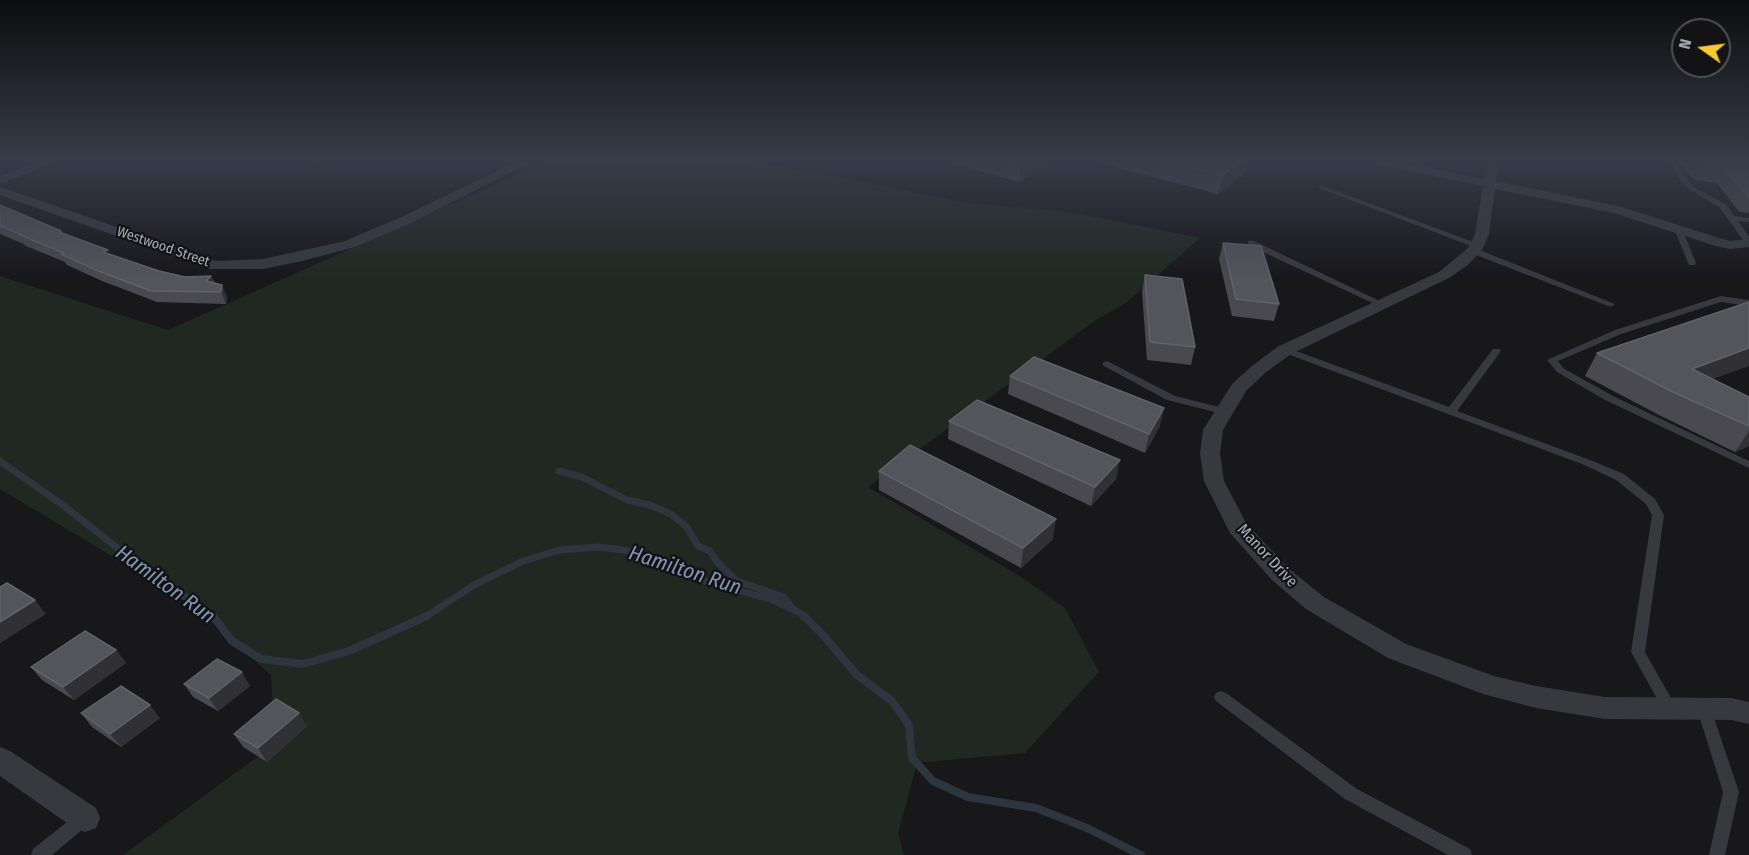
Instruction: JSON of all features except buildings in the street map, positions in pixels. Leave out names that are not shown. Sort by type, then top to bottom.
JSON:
[{"type":"street","name":"Westwood Street","points":[[28,201],[215,266],[263,264],[302,257],[350,244],[445,201]]},
{"type":"street","points":[[1475,248],[1482,234],[1487,201]]},
{"type":"street","points":[[1572,201],[1617,210],[1716,242],[1730,244],[1748,240]]},
{"type":"street","name":"Manor Drive","points":[[1475,248],[1444,275],[1285,350],[1258,369],[1239,388],[1213,430],[1210,453],[1214,481],[1238,528],[1280,574],[1314,603],[1397,651],[1492,686],[1536,697],[1605,708],[1731,709],[1749,713]]},
{"type":"street","points":[[0,760],[85,818]]},
{"type":"lane","points":[[1356,201],[1611,304]]},
{"type":"lane","points":[[1714,201],[1723,206],[1748,240]]},
{"type":"lane","points":[[1732,218],[1749,220]]},
{"type":"lane","points":[[1678,228],[1692,263]]},
{"type":"lane","points":[[1251,243],[1382,304]]},
{"type":"lane","points":[[1749,303],[1721,299],[1618,332],[1552,360],[1560,370],[1609,398],[1749,465]]},
{"type":"lane","points":[[1285,350],[1620,477],[1651,502],[1658,515],[1638,652],[1669,707]]},
{"type":"lane","points":[[1451,412],[1496,351]]},
{"type":"lane","points":[[1107,364],[1171,398],[1223,411]]},
{"type":"lane","points":[[1221,696],[1351,794],[1464,855]]},
{"type":"lane","points":[[1704,709],[1731,792],[1718,855]]},
{"type":"lane","points":[[39,855],[85,818]]},
{"type":"shaded area","points":[[458,201],[956,201],[1076,213],[1200,238],[1126,303],[1096,320],[868,487],[1023,578],[1065,608],[1099,672],[1025,753],[917,763],[898,834],[904,855],[123,855],[275,744],[271,675],[193,605],[0,489],[0,276],[168,330]]},
{"type":"waterway","name":"Hamilton Run","points":[[0,461],[64,506],[158,580],[210,613],[214,618]]},
{"type":"waterway","points":[[559,471],[582,477],[627,500],[650,505],[671,514],[686,526],[698,546],[710,551],[718,563],[737,581],[784,597],[793,609]]},
{"type":"waterway","name":"Hamilton Run","points":[[424,618],[474,585],[523,561],[560,550],[599,547],[637,552],[667,567],[708,582],[773,600],[800,613],[805,618]]},
{"type":"waterway","name":"Hamilton Run","points":[[213,616],[232,641],[261,659],[303,664],[349,651],[427,616]]},
{"type":"waterway","name":"Hamilton Run","points":[[804,616],[857,675],[892,701],[909,725],[912,758],[933,781],[968,797],[1036,808],[1087,828],[1141,855]]}]
